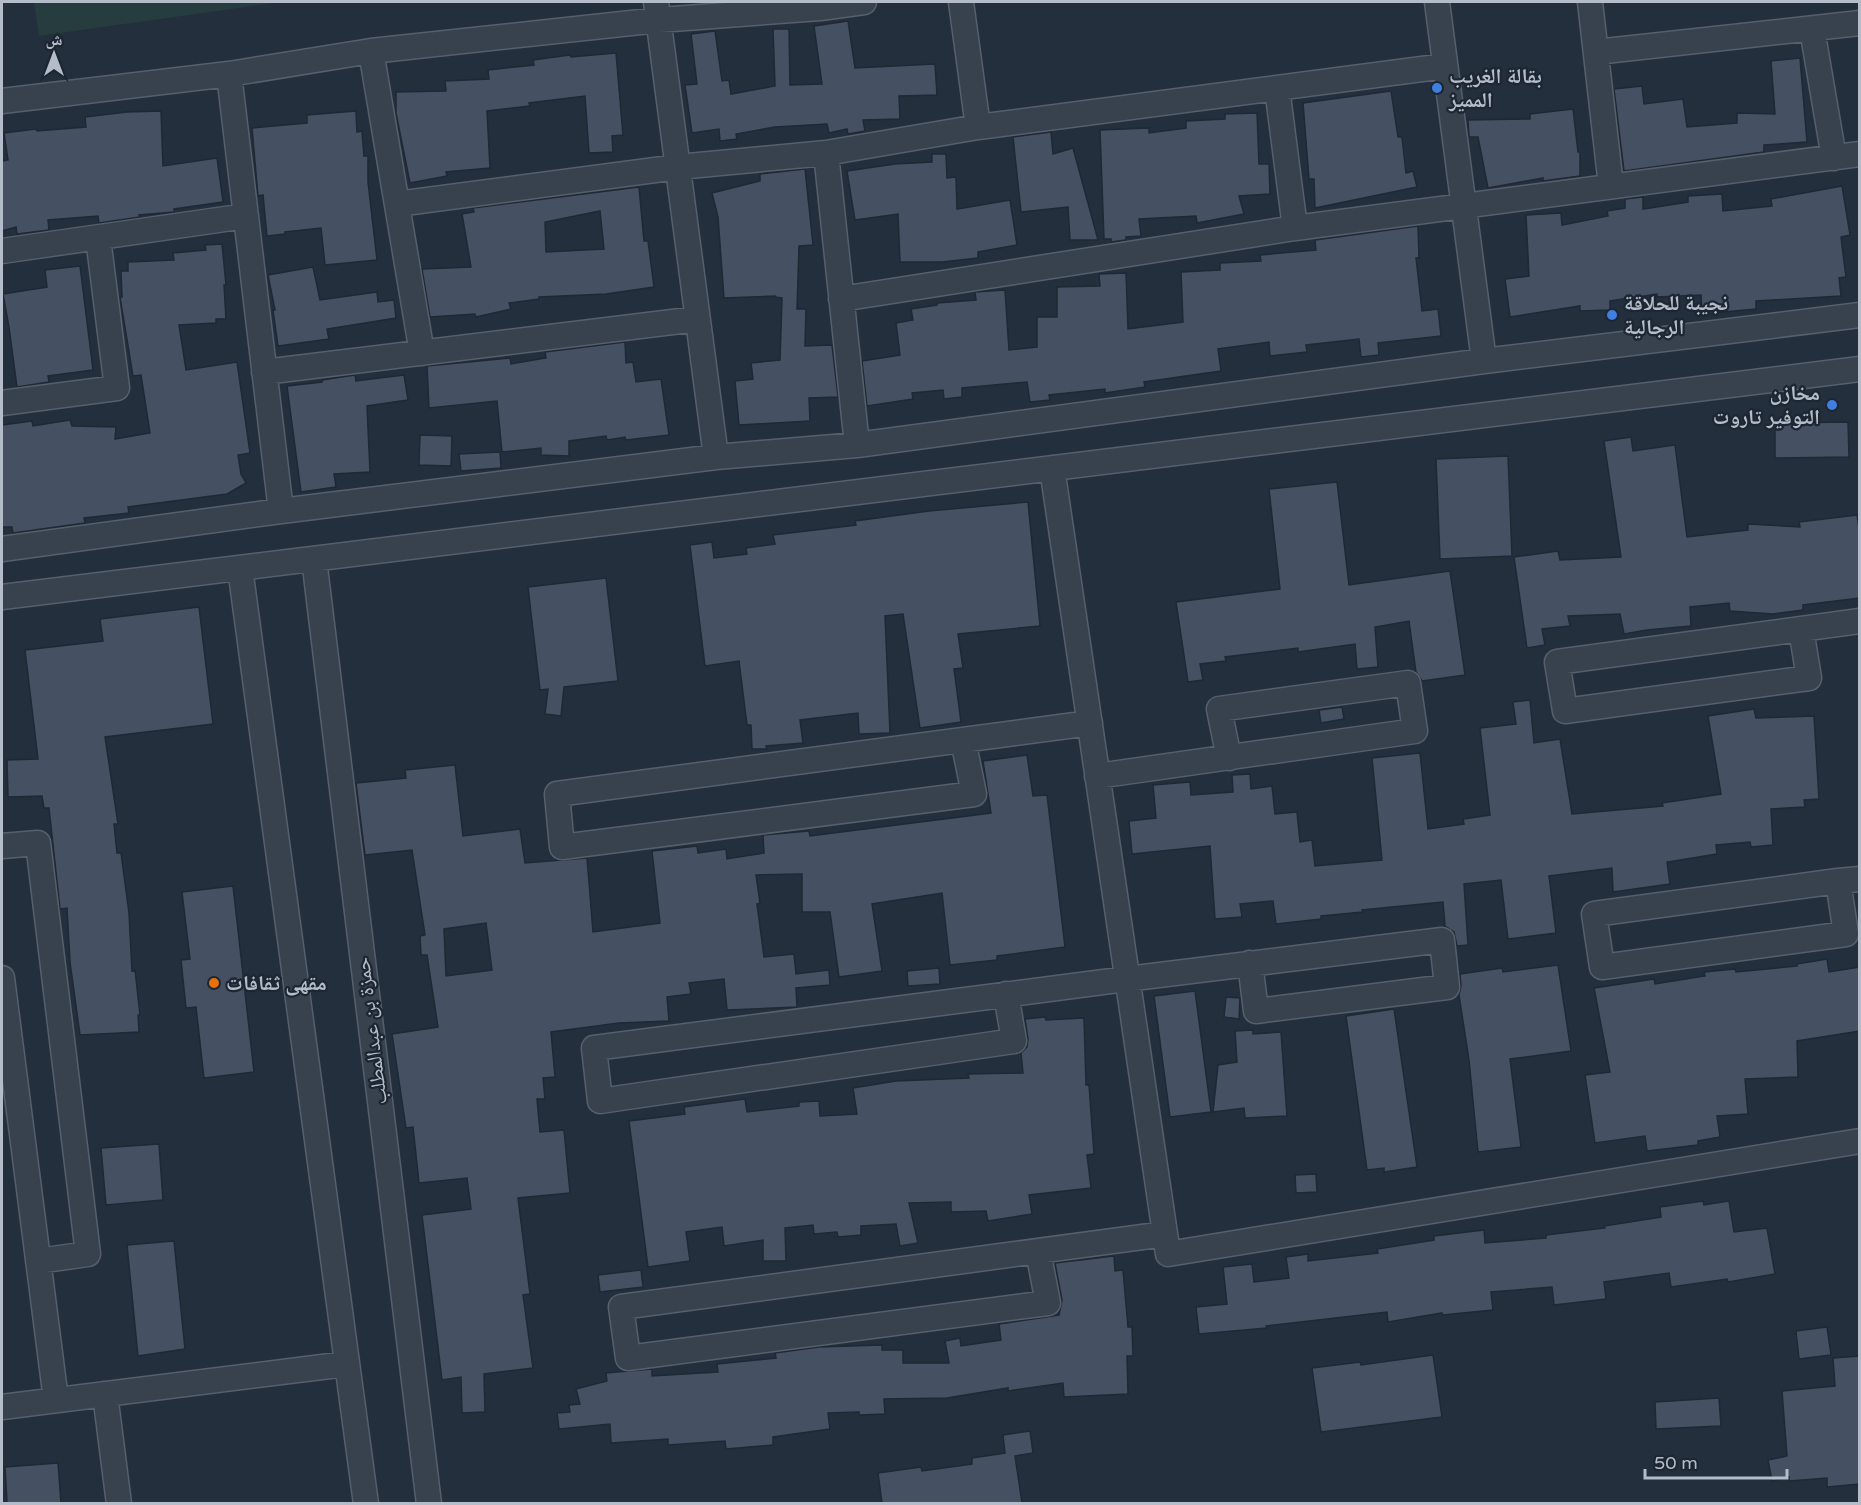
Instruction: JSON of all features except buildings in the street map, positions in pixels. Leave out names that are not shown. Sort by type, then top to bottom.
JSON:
[{"type":"street","points":[[2,101],[230,74],[371,51],[658,11],[864,2]]},
{"type":"street","points":[[961,2],[978,127]]},
{"type":"street","points":[[1437,2],[1484,361]]},
{"type":"street","points":[[1590,2],[1611,186]]},
{"type":"street","points":[[658,11],[716,457]]},
{"type":"street","points":[[1596,52],[1860,23]]},
{"type":"street","points":[[1812,29],[1834,158]]},
{"type":"street","points":[[371,51],[422,353]]},
{"type":"street","points":[[397,204],[678,167],[826,153],[978,127],[1445,66]]},
{"type":"street","points":[[230,74],[281,511]]},
{"type":"street","points":[[1277,88],[1295,228]]},
{"type":"street","points":[[826,153],[857,445]]},
{"type":"street","points":[[841,299],[1295,228],[1860,154]]},
{"type":"street","points":[[2,251],[246,216]]},
{"type":"street","points":[[2,403],[117,388],[98,238]]},
{"type":"street","points":[[2,549],[281,511],[716,457],[857,445],[1484,361],[1860,315]]},
{"type":"street","points":[[264,372],[697,319]]},
{"type":"street","points":[[2,597],[1860,369]]},
{"type":"street","points":[[1052,468],[1168,1254],[1860,1141]]},
{"type":"street","name":"حمزة بن عبدالمطلب","points":[[314,559],[429,1503]]},
{"type":"street","points":[[240,568],[366,1503]]},
{"type":"street","points":[[1801,629],[1809,678],[1565,711],[1557,662],[1860,621]]},
{"type":"street","points":[[1097,776],[1228,758],[1414,731],[1408,683],[1219,709],[1228,758]]},
{"type":"street","points":[[963,740],[974,794],[562,847],[557,794],[1090,723]]},
{"type":"street","points":[[2,846],[38,843],[88,1254],[38,1262]]},
{"type":"street","points":[[1849,880],[1846,934],[1602,968],[1594,914],[1849,880]]},
{"type":"street","points":[[1006,994],[1014,1041],[600,1101],[594,1048],[1006,994],[1250,963],[1442,940],[1447,987],[1256,1011],[1250,963]]},
{"type":"street","points":[[2,978],[56,1400]]},
{"type":"street","points":[[1038,1251],[1048,1304],[628,1358],[621,1307],[1038,1251],[1165,1234]]},
{"type":"street","points":[[2,1407],[346,1364]]},
{"type":"street","points":[[105,1394],[119,1503]]},
{"type":"green space","points":[[34,2],[280,2],[39,36]]},
{"type":"place","name":"بقالة الغريب المميز","points":[[1437,88]]},
{"type":"place","name":"نجيبة للحلاقة الرجالية","points":[[1612,315]]},
{"type":"place","name":"مخازن التوفير تاروت","points":[[1832,405]]},
{"type":"place","name":"مقهى ثقافات","points":[[214,983]]}]
